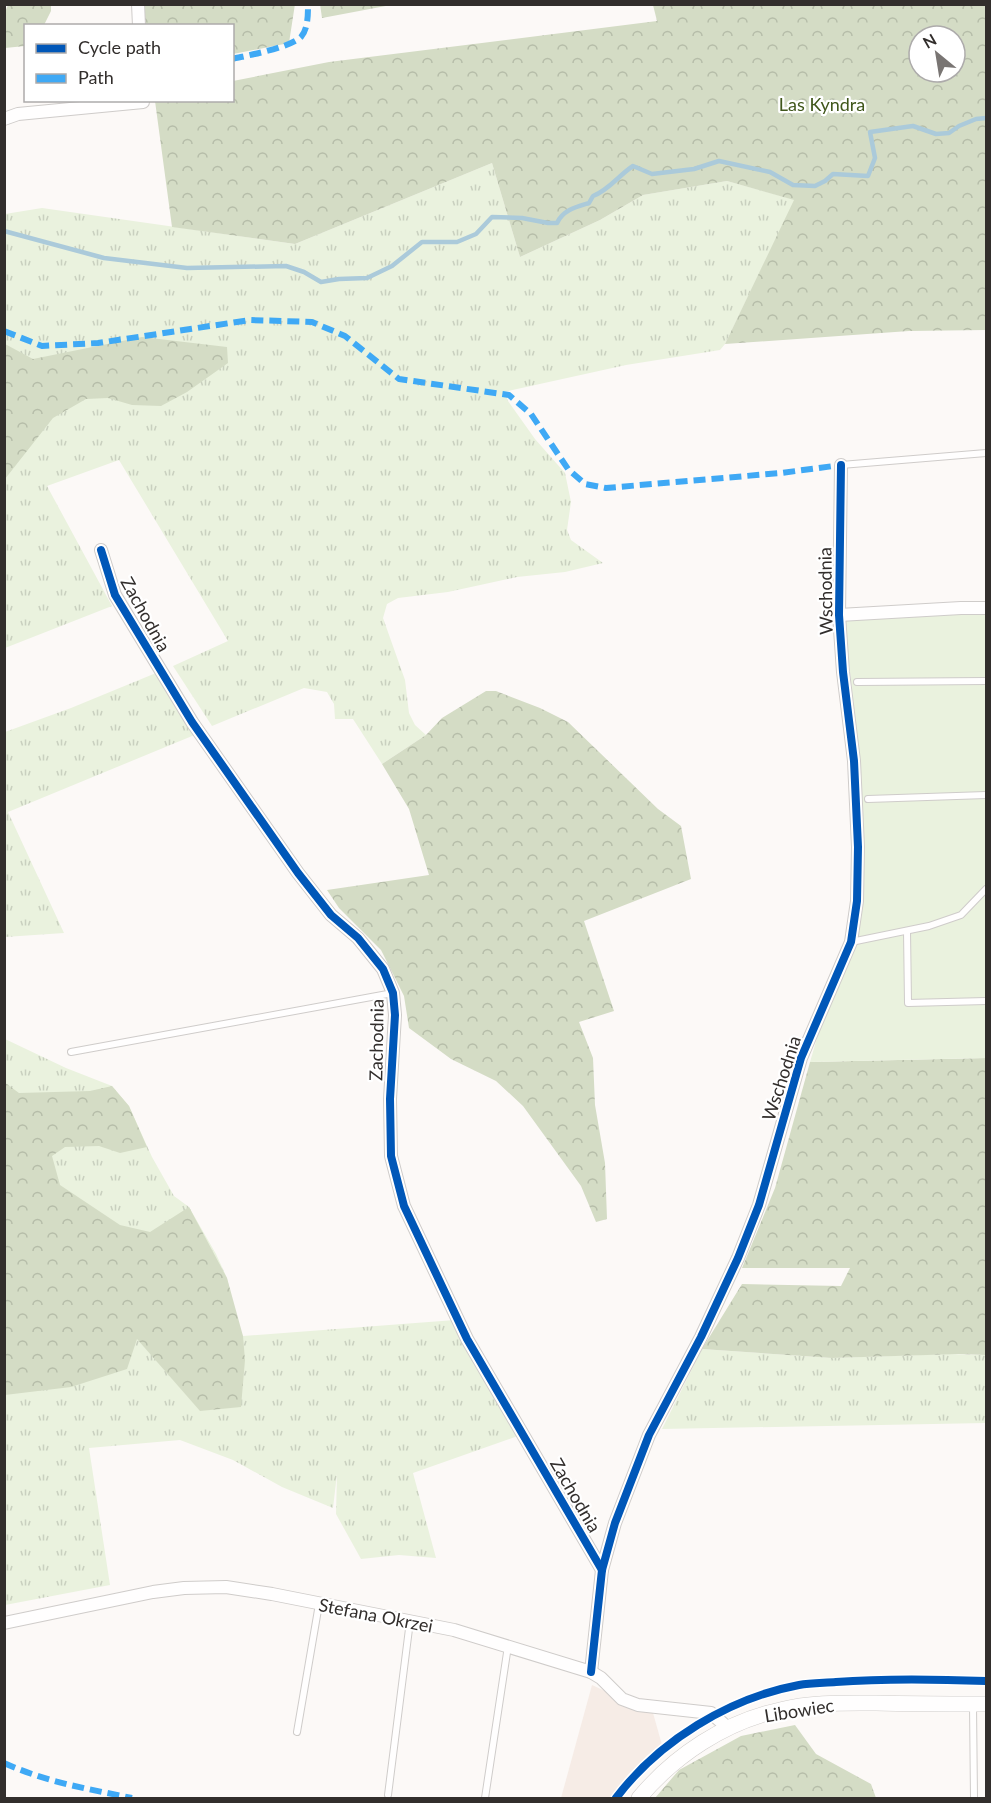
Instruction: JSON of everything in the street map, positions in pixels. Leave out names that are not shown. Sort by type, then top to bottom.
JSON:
[{"type":"street","points":[[138,4],[139,24]]},
{"type":"street","points":[[4,119],[18,114],[143,102]]},
{"type":"street","name":"Wschodnia","points":[[591,1672],[602,1570],[615,1523],[649,1435],[701,1337],[738,1258],[759,1205],[801,1058],[851,942],[857,901],[858,847],[854,761],[838,615],[841,465]]},
{"type":"street","name":"Zachodnia","points":[[101,550],[115,596],[192,722],[298,873],[331,915],[358,938],[383,969],[393,993],[395,1015],[390,1099],[392,1156],[404,1206],[467,1339],[602,1570]]},
{"type":"street","name":"Wschodnia","points":[[838,615],[987,608]]},
{"type":"street","name":"Stefana Okrzei","points":[[4,1623],[107,1600],[184,1588],[226,1587],[454,1630],[591,1672],[601,1678],[622,1699],[638,1705],[711,1713],[728,1728]]},
{"type":"street","name":"Libowiec","points":[[639,1798],[685,1754],[728,1728],[779,1710],[806,1705],[844,1703],[980,1704]]},
{"type":"lane","points":[[841,465],[987,453]]},
{"type":"lane","points":[[857,682],[987,681]]},
{"type":"lane","points":[[868,800],[987,795]]},
{"type":"lane","points":[[851,942],[929,926],[961,915],[987,889]]},
{"type":"lane","points":[[907,931],[909,1003],[987,1001]]},
{"type":"lane","points":[[71,1052],[393,993]]},
{"type":"lane","points":[[297,1732],[319,1604]]},
{"type":"lane","points":[[388,1795],[410,1621]]},
{"type":"lane","points":[[485,1798],[508,1646]]},
{"type":"lane","points":[[974,1798],[980,1704]]},
{"type":"shaded area","points":[[592,1685],[653,1713],[662,1745],[618,1798],[561,1798]]},
{"type":"green space","points":[[295,4],[289,43],[234,54],[234,24],[145,24],[143,5]]},
{"type":"green space","points":[[320,4],[391,4],[391,5],[322,18]]},
{"type":"green space","points":[[8,5],[51,5],[51,11],[44,24],[24,24],[24,46],[5,48],[5,12]]},
{"type":"green space","name":"Las Kyndra","points":[[653,5],[986,5],[986,330],[909,331],[725,344],[794,200],[727,181],[643,195],[600,220],[520,257],[492,163],[295,244],[172,227],[155,102],[234,102],[234,81],[329,62],[657,21]]},
{"type":"green space","points":[[492,163],[520,257],[600,220],[643,195],[727,181],[795,200],[720,350],[626,365],[504,392],[535,439],[565,473],[571,502],[567,530],[571,540],[603,563],[565,572],[517,577],[448,592],[398,598],[387,604],[383,618],[405,680],[409,713],[415,725],[426,735],[382,764],[353,719],[335,719],[334,704],[327,692],[304,688],[212,726],[173,666],[228,641],[119,460],[47,486],[112,606],[5,648],[5,214],[42,208],[295,244]]},
{"type":"green space","points":[[142,337],[227,347],[228,363],[187,392],[161,406],[132,405],[108,398],[86,399],[53,418],[5,479],[5,344],[33,359]]},
{"type":"green space","points":[[986,606],[986,1058],[810,1062],[822,1021],[844,966],[863,856],[861,772],[843,608]]},
{"type":"green space","points":[[156,673],[197,734],[8,812],[64,933],[5,937],[5,732]]},
{"type":"green space","points":[[486,691],[496,691],[568,722],[658,809],[681,826],[691,879],[584,921],[614,1011],[579,1022],[593,1058],[595,1105],[605,1163],[607,1219],[596,1222],[581,1186],[523,1106],[496,1081],[451,1059],[409,1028],[404,996],[381,950],[339,908],[327,890],[429,875],[409,809],[382,764],[426,735],[442,718]]},
{"type":"green space","points":[[5,1039],[66,1068],[112,1086],[129,1106],[152,1157],[174,1196],[189,1207],[216,1254],[227,1278],[238,1327],[243,1336],[455,1320],[518,1436],[413,1473],[436,1558],[399,1555],[361,1559],[336,1514],[337,1474],[333,1508],[282,1487],[233,1460],[180,1440],[89,1448],[110,1585],[5,1605]]},
{"type":"green space","points":[[986,1058],[986,1355],[832,1358],[702,1349],[742,1284],[841,1286],[850,1268],[742,1268],[775,1188],[810,1062]]},
{"type":"green space","points":[[4,1082],[19,1093],[90,1091],[112,1086],[129,1106],[147,1147],[120,1153],[99,1146],[65,1147],[52,1156],[60,1185],[120,1225],[150,1232],[189,1207],[227,1278],[243,1336],[245,1360],[241,1407],[200,1411],[137,1339],[127,1369],[71,1387],[5,1395]]},
{"type":"green space","points":[[702,1349],[832,1358],[986,1355],[986,1423],[662,1429]]},
{"type":"green space","points":[[795,1725],[816,1754],[871,1784],[876,1798],[655,1798],[679,1770],[741,1736]]},
{"type":"waterway","points":[[4,231],[104,258],[187,268],[286,266],[304,272],[321,282],[367,278],[392,266],[422,242],[457,242],[476,234],[492,217],[557,223],[566,212],[589,203],[593,196],[633,166],[652,174],[694,169],[719,161],[770,172],[793,185],[815,186],[833,174],[868,176],[875,158],[870,132],[913,126],[936,134],[949,133],[976,119],[986,118]]},
{"type":"marked path","points":[[234,59],[278,48],[301,37],[308,17],[308,4]]},
{"type":"marked path","points":[[4,331],[42,346],[98,343],[250,320],[312,322],[345,336],[399,379],[509,395],[531,414],[568,469],[585,484],[606,488],[781,473],[841,465]]},
{"type":"marked path","points":[[4,1763],[51,1780],[132,1798]]},
{"type":"cycle path","points":[[591,1672],[602,1570],[615,1523],[649,1435],[701,1337],[738,1258],[759,1205],[801,1058],[851,942],[857,901],[858,847],[854,761],[843,672],[839,615],[841,465]]},
{"type":"cycle path","points":[[101,550],[115,595],[192,722],[298,873],[331,915],[358,938],[383,969],[393,993],[395,1015],[390,1099],[391,1156],[404,1206],[467,1339],[602,1570]]},
{"type":"cycle path","points":[[616,1798],[653,1758],[697,1725],[722,1711],[773,1691],[804,1684],[855,1681],[911,1679],[986,1681]]}]
